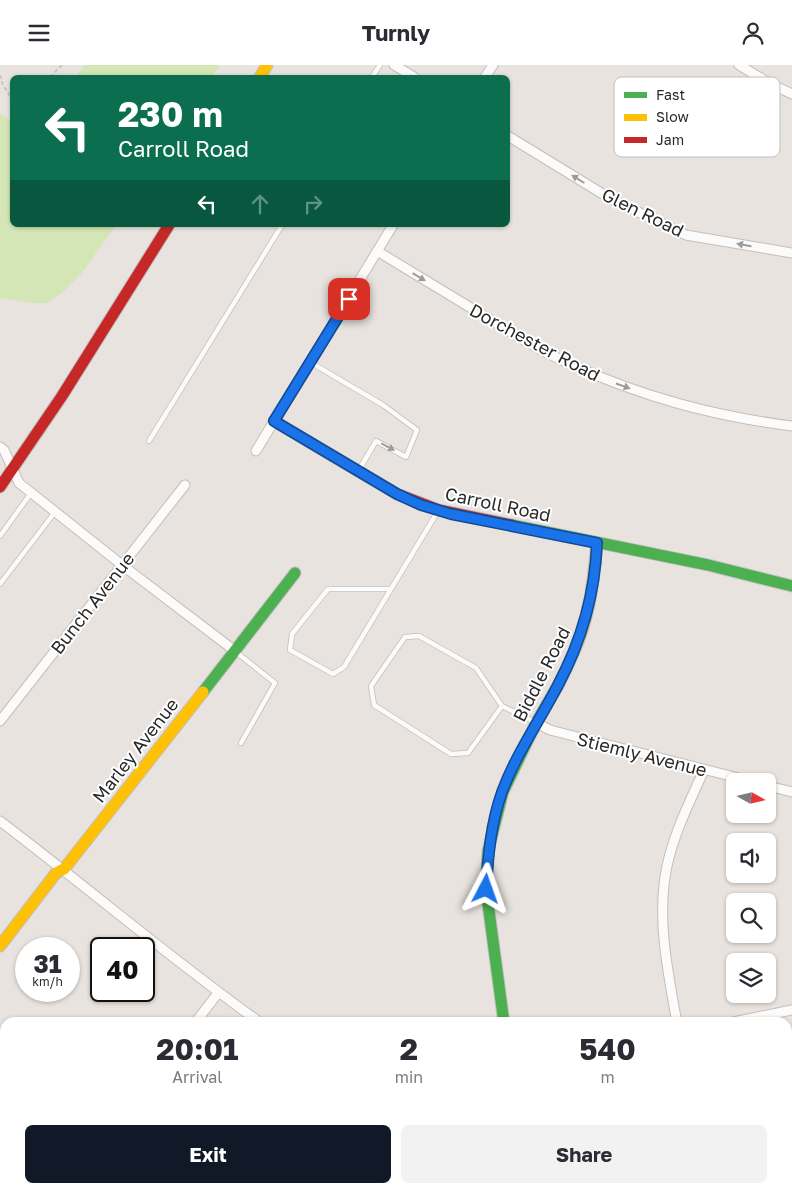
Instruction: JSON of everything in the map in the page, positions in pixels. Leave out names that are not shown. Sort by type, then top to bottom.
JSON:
[{"type":"street","points":[[394,65],[411,75]]},
{"type":"street","points":[[739,65],[759,77]]},
{"type":"street","points":[[780,88],[792,94]]},
{"type":"street","name":"Glen Road","points":[[510,136],[611,199],[686,235],[792,253]]},
{"type":"street","points":[[0,487],[57,404],[168,227]]},
{"type":"street","points":[[256,451],[392,227]]},
{"type":"street","name":"Dorchester Road","points":[[377,251],[521,339],[568,364],[611,382],[675,404],[750,421],[792,426]]},
{"type":"street","name":"Carroll Road","points":[[274,421],[397,494],[439,510],[708,565],[792,586]]},
{"type":"street","points":[[0,447],[4,450],[19,483],[235,651]]},
{"type":"street","name":"Bunch Avenue","points":[[0,721],[185,485]]},
{"type":"street","name":"Biddle Road","points":[[503,1017],[486,889],[488,851],[502,792],[581,636],[588,613],[597,543]]},
{"type":"street","name":"Marley Avenue","points":[[0,946],[56,873],[64,869],[295,573]]},
{"type":"street","name":"Stiemly Avenue","points":[[536,723],[550,730],[726,775]]},
{"type":"street","points":[[676,1017],[665,952],[664,885],[675,837],[704,770]]},
{"type":"street","points":[[776,787],[792,791]]},
{"type":"street","points":[[0,821],[64,869],[218,993],[252,1017]]},
{"type":"street","points":[[200,1017],[218,993]]},
{"type":"street","points":[[758,1017],[792,1010]]},
{"type":"lane","points":[[149,441],[281,227]]},
{"type":"lane","points":[[310,362],[383,405],[417,430],[406,457],[376,441],[358,471]]},
{"type":"lane","points":[[0,536],[31,493]]},
{"type":"lane","points":[[391,589],[328,589],[292,634],[290,650],[332,674],[344,667],[439,510]]},
{"type":"lane","points":[[0,584],[55,512]]},
{"type":"lane","points":[[502,706],[468,753],[451,753],[374,705],[371,686],[404,637],[419,636],[476,668],[502,706],[536,723]]},
{"type":"lane","points":[[235,651],[275,683],[241,743]]},
{"type":"path","points":[[52,75],[62,65]]},
{"type":"path","points":[[0,75],[3,85],[10,96]]},
{"type":"green space","points":[[84,65],[220,65],[212,75],[77,75]]},
{"type":"green space","points":[[0,114],[10,121],[10,227],[115,227],[81,274],[64,291],[47,303],[32,303],[0,298]]},
{"type":"traffic: fast","points":[[512,525],[708,565],[792,586]]},
{"type":"traffic: fast","points":[[203,692],[295,573]]},
{"type":"traffic: fast","points":[[503,1017],[486,889],[488,851],[503,792],[536,723],[559,684],[573,654]]},
{"type":"traffic: slow","points":[[261,75],[267,65]]},
{"type":"traffic: slow","points":[[573,654],[587,613],[597,543]]},
{"type":"traffic: slow","points":[[0,946],[56,873],[64,869],[203,692]]},
{"type":"traffic: jam","points":[[0,487],[62,396],[168,227]]},
{"type":"traffic: jam","points":[[274,421],[397,494],[439,510],[512,525]]},
{"type":"route","points":[[349,299],[274,421],[397,494],[421,505],[451,514],[597,543],[588,613],[581,636],[502,792],[488,851],[486,889]]}]
